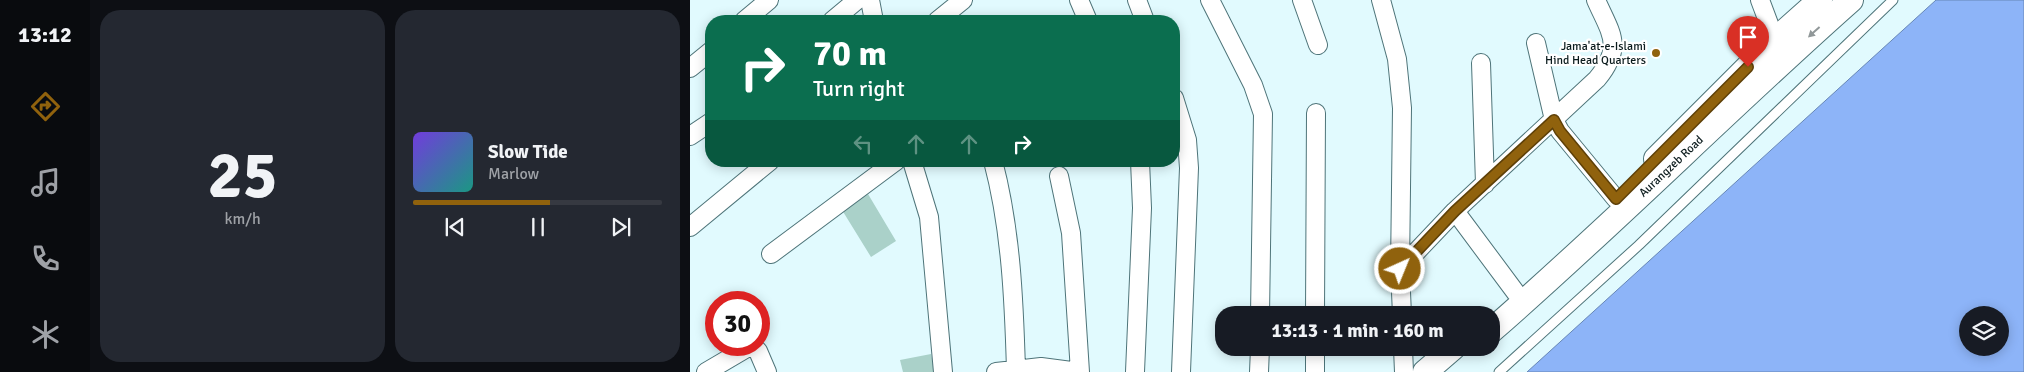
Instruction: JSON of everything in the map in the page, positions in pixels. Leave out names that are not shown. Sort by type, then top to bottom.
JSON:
[{"type":"main road","name":"Aurangzeb Road","points":[[1500,307],[1556,258],[1775,40],[1820,0]]},
{"type":"main road","name":"Aurangzeb Road","points":[[1500,323],[1565,267],[1777,66],[1851,0]]},
{"type":"main road","points":[[1425,372],[1444,356]]},
{"type":"main road","points":[[1445,372],[1464,356]]},
{"type":"street","points":[[751,15],[769,0]]},
{"type":"street","points":[[839,15],[857,0]]},
{"type":"street","points":[[870,0],[873,15]]},
{"type":"street","points":[[941,15],[963,0]]},
{"type":"street","points":[[1080,0],[1086,15]]},
{"type":"street","points":[[1136,0],[1142,15]]},
{"type":"street","points":[[1210,0],[1253,85],[1263,114],[1260,306]]},
{"type":"street","points":[[1302,0],[1318,45]]},
{"type":"street","points":[[1381,0],[1397,59],[1402,108],[1400,269],[1402,306]]},
{"type":"street","points":[[1400,269],[1455,211],[1597,79],[1611,60],[1613,42],[1596,0]]},
{"type":"street","points":[[1760,0],[1775,40]]},
{"type":"street","points":[[1536,43],[1554,120],[1560,131],[1616,199]]},
{"type":"street","points":[[690,68],[705,56]]},
{"type":"street","points":[[1482,63],[1485,184]]},
{"type":"street","points":[[1315,306],[1316,113]]},
{"type":"street","points":[[1180,117],[1187,140],[1189,168],[1180,372]]},
{"type":"street","points":[[690,136],[705,126]]},
{"type":"street","points":[[692,218],[762,167]]},
{"type":"street","points":[[771,254],[888,167]]},
{"type":"street","points":[[914,167],[929,216],[943,372]]},
{"type":"street","points":[[994,167],[1005,213],[1016,370]]},
{"type":"street","points":[[1135,372],[1142,208],[1140,167]]},
{"type":"street","points":[[996,372],[1041,367],[1079,372],[1071,233],[1059,176]]},
{"type":"street","points":[[1455,211],[1516,294]]},
{"type":"street","points":[[706,372],[752,345],[758,351],[767,372]]},
{"type":"street","points":[[1259,372],[1260,356]]},
{"type":"street","points":[[1315,356],[1315,372]]},
{"type":"street","points":[[1403,356],[1404,372]]},
{"type":"lane","points":[[1499,372],[1639,244],[1893,0]]},
{"type":"water","points":[[1936,0],[2024,0],[2024,372],[1527,372]]},
{"type":"building","points":[[868,194],[896,241],[871,257],[842,210]]},
{"type":"building","points":[[931,354],[935,372],[903,372],[900,360]]},
{"type":"place","name":"Jama'at-e-Islami Hind Head Quarters","points":[[1656,53]]},
{"type":"route","points":[[1400,269],[1455,211],[1554,120],[1560,131],[1616,199],[1748,67]]}]
